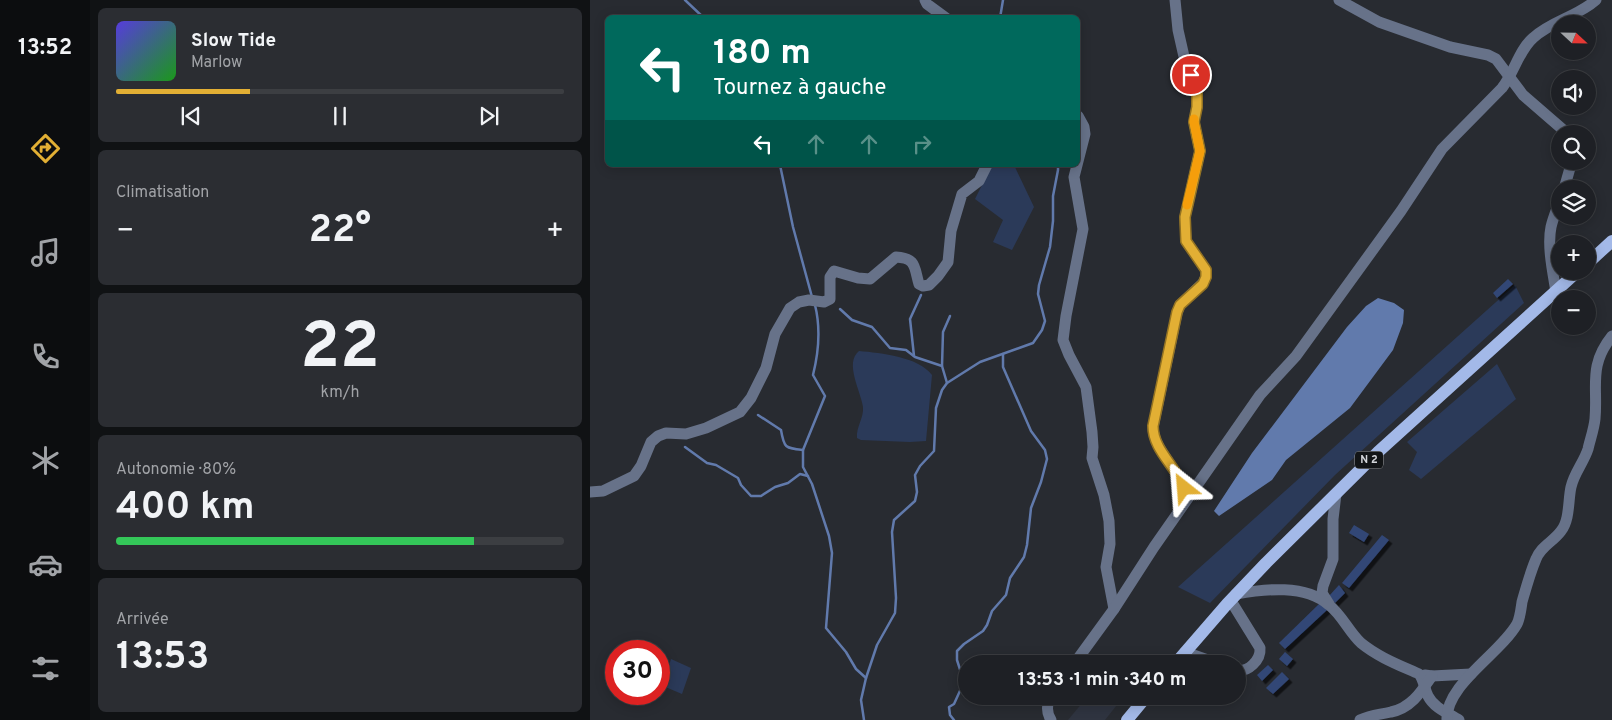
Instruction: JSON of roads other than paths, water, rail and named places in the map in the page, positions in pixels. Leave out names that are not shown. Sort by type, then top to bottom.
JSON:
[{"type":"main road","points":[[1596,255],[1612,240]]},
{"type":"main road","name":"N 2","points":[[1558,290],[1569,280]]},
{"type":"main road","name":"N 2","points":[[1182,655],[1234,597],[1378,452],[1551,296]]},
{"type":"main road","points":[[1127,720],[1140,705]]},
{"type":"street","points":[[925,0],[927,4],[942,15]]},
{"type":"street","points":[[1175,0],[1184,61],[1197,90],[1197,107],[1194,122],[1200,151],[1185,217],[1186,241],[1206,270],[1206,277],[1203,284],[1180,305],[1177,312],[1153,426],[1153,434],[1156,443],[1182,482],[1184,488],[1182,508]]},
{"type":"street","points":[[1339,0],[1379,22],[1450,47],[1488,55],[1496,59],[1523,95],[1558,125]]},
{"type":"street","points":[[1081,655],[1260,395],[1296,356],[1401,211],[1442,150],[1502,88],[1510,77],[1525,45],[1544,29],[1572,17],[1596,0]]},
{"type":"street","points":[[1080,120],[1085,134],[1080,154]]},
{"type":"street","points":[[590,492],[603,491],[634,476],[642,466],[651,442],[658,436],[666,433],[686,434],[706,428],[740,412],[751,398],[766,368],[775,334],[790,308],[799,302],[813,299],[824,302],[830,299],[830,277],[834,271],[858,278],[870,279],[896,257],[903,257],[910,260],[915,266],[919,284],[923,286],[929,285],[948,262],[951,231],[962,194],[979,181],[986,167]]},
{"type":"street","points":[[1077,167],[1074,177],[1084,229],[1066,316],[1063,340],[1086,386],[1092,432],[1092,458],[1104,495],[1109,521],[1110,544],[1106,567],[1114,609]]},
{"type":"street","points":[[1552,225],[1550,238],[1556,290]]},
{"type":"street","points":[[1446,716],[1454,693],[1503,644],[1518,623],[1531,572],[1537,557],[1541,549],[1562,531],[1566,521],[1571,486],[1587,452],[1595,420],[1594,375],[1599,355],[1612,336]]},
{"type":"street","points":[[1336,494],[1333,519],[1333,559],[1322,593],[1329,604],[1360,642],[1375,653],[1419,674],[1432,676],[1471,674]]},
{"type":"street","points":[[1246,669],[1261,654],[1260,648],[1234,597],[1264,589],[1277,589],[1296,591],[1313,596],[1329,604]]},
{"type":"street","points":[[1185,652],[1194,655]]},
{"type":"street","points":[[1419,674],[1427,694],[1436,706],[1446,716],[1459,720]]},
{"type":"street","points":[[1360,720],[1370,715],[1405,708],[1416,698],[1432,676]]},
{"type":"street","points":[[1047,705],[1051,720]]},
{"type":"waterway","points":[[685,0],[701,15]]},
{"type":"waterway","points":[[1000,15],[1003,0]]},
{"type":"waterway","points":[[780,167],[793,227],[812,297]]},
{"type":"waterway","points":[[864,720],[861,700],[866,678],[877,645],[895,613],[896,598],[892,532],[894,520],[915,501],[917,492],[915,475],[920,466],[934,451],[936,408],[942,390],[947,383],[980,362],[1033,343],[1042,330],[1045,321],[1038,294],[1050,247],[1053,196],[1058,167]]},
{"type":"waterway","points":[[914,356],[910,319],[921,295]]},
{"type":"waterway","points":[[815,305],[818,340],[813,375],[825,396],[803,450],[803,467],[812,484],[829,536],[832,553],[826,628],[846,652],[856,669],[866,678]]},
{"type":"waterway","points":[[840,309],[852,320],[872,327],[890,348],[906,350],[915,357],[942,366],[947,383]]},
{"type":"waterway","points":[[942,366],[943,332],[950,316]]},
{"type":"waterway","points":[[954,720],[950,715],[949,707],[954,704],[964,682],[957,660],[957,651],[983,631],[992,611],[1006,595],[1010,578],[1024,557],[1031,508],[1047,459],[1045,450],[1031,431],[1003,367],[1003,354]]},
{"type":"waterway","points":[[758,415],[781,430],[786,446],[792,449],[803,450]]},
{"type":"waterway","points":[[685,447],[707,463],[716,465],[738,478],[741,485],[751,496],[761,496],[775,487],[788,483],[800,474],[808,476]]}]
